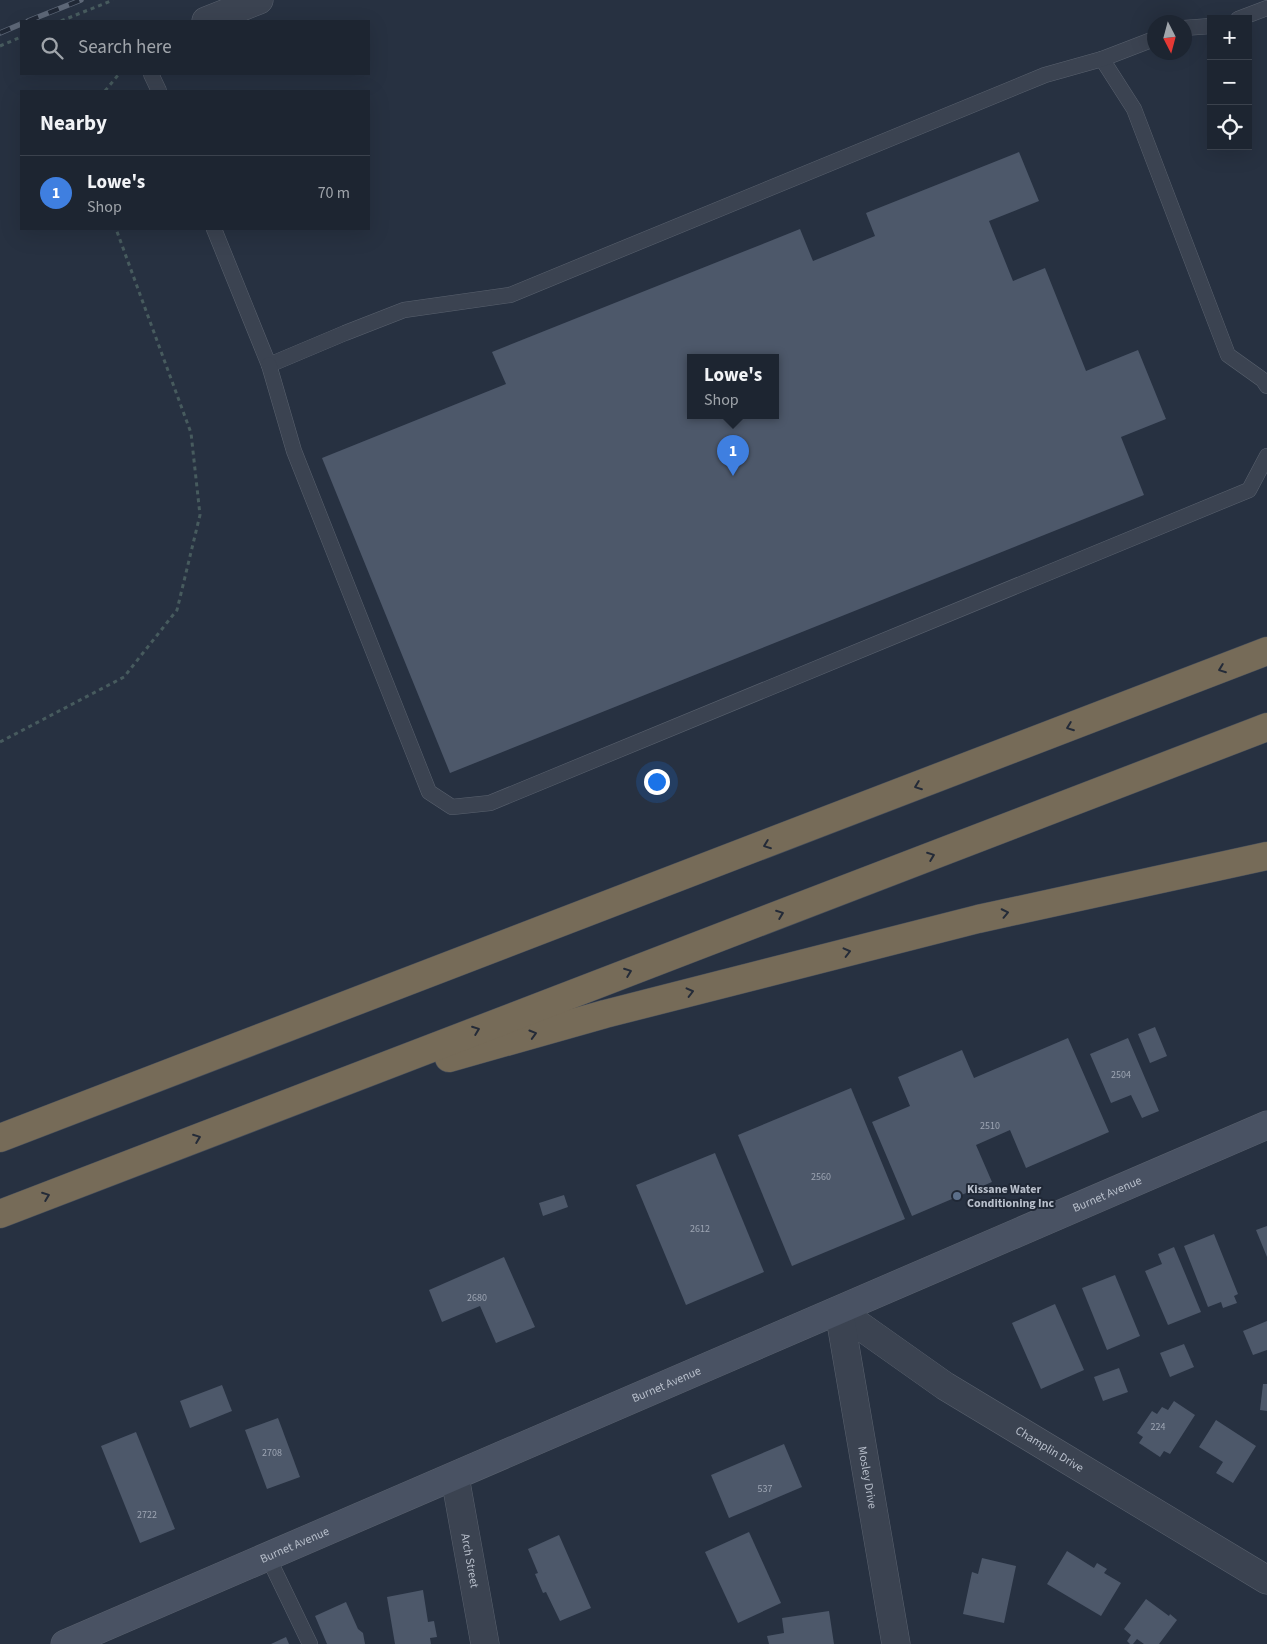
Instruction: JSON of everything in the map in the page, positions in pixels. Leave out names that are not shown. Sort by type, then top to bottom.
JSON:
[{"type":"highway","points":[[0,1138],[1267,651]]},
{"type":"highway","points":[[0,1214],[1267,727]]},
{"type":"highway","points":[[284,1105],[605,1014],[959,924],[1267,856]]},
{"type":"street","points":[[209,20],[259,0]]},
{"type":"street","name":"Burnet Avenue","points":[[72,1642],[1267,1125]]},
{"type":"street","name":"Champlin Drive","points":[[839,1311],[945,1386],[1267,1580]]},
{"type":"street","name":"Mosley Drive","points":[[839,1311],[896,1644]]},
{"type":"street","name":"Arch Street","points":[[455,1477],[485,1644]]},
{"type":"lane","points":[[1249,15],[1267,8]]},
{"type":"lane","points":[[1192,27],[1207,26]]},
{"type":"lane","points":[[269,365],[404,310],[510,295],[1045,74],[1102,59],[1147,42]]},
{"type":"lane","points":[[1102,59],[1134,109],[1228,355],[1263,380],[1267,386]]},
{"type":"lane","points":[[152,75],[159,90]]},
{"type":"lane","points":[[214,230],[269,365],[294,451],[428,792],[452,807],[490,803],[1249,490],[1267,456]]},
{"type":"lane","points":[[268,1556],[310,1644]]},
{"type":"path","points":[[63,20],[113,0]]},
{"type":"path","points":[[0,46],[20,37]]},
{"type":"path","points":[[106,90],[118,75]]},
{"type":"path","points":[[0,742],[124,677],[177,610],[200,515],[191,433],[116,230]]},
{"type":"building","points":[[1019,152],[1039,201],[989,221],[1013,281],[1045,268],[1086,371],[1138,350],[1166,419],[1121,437],[1144,495],[450,773],[322,458],[506,384],[492,352],[800,229],[813,261],[875,236],[866,213]]},
{"type":"building","points":[[1155,1027],[1167,1056],[1150,1063],[1138,1034]]},
{"type":"building","points":[[1068,1038],[1109,1132],[1026,1168],[1010,1130],[976,1145],[992,1182],[912,1216],[872,1122],[910,1106],[898,1077],[962,1050],[974,1078]]},
{"type":"building","points":[[1128,1038],[1159,1111],[1142,1118],[1131,1095],[1111,1103],[1090,1054]]},
{"type":"building","points":[[851,1088],[905,1219],[792,1266],[738,1135]]},
{"type":"building","points":[[715,1153],[764,1272],[686,1305],[636,1185]]},
{"type":"building","points":[[564,1195],[568,1207],[543,1216],[539,1203]]},
{"type":"building","points":[[1267,1226],[1267,1257],[1256,1230]]},
{"type":"building","points":[[1214,1234],[1238,1294],[1234,1296],[1237,1303],[1223,1308],[1221,1302],[1208,1307],[1184,1246]]},
{"type":"building","points":[[1174,1247],[1201,1312],[1168,1325],[1145,1271],[1162,1264],[1158,1254]]},
{"type":"building","points":[[504,1257],[535,1327],[496,1343],[480,1306],[442,1322],[429,1290]]},
{"type":"building","points":[[1115,1275],[1140,1336],[1107,1350],[1082,1288]]},
{"type":"building","points":[[1055,1304],[1084,1370],[1041,1389],[1012,1323]]},
{"type":"building","points":[[1267,1321],[1267,1350],[1253,1355],[1243,1331]]},
{"type":"building","points":[[1184,1344],[1194,1367],[1170,1377],[1160,1353]]},
{"type":"building","points":[[1119,1368],[1128,1392],[1103,1401],[1094,1377]]},
{"type":"building","points":[[1263,1384],[1267,1384],[1267,1411],[1260,1410]]},
{"type":"building","points":[[222,1385],[232,1411],[190,1428],[180,1401]]},
{"type":"building","points":[[1174,1401],[1195,1415],[1170,1454],[1164,1451],[1160,1457],[1139,1443],[1143,1437],[1137,1433],[1152,1411],[1157,1414],[1162,1407],[1168,1410]]},
{"type":"building","points":[[278,1418],[300,1477],[267,1489],[245,1430]]},
{"type":"building","points":[[1216,1420],[1256,1446],[1233,1483],[1216,1473],[1223,1462],[1199,1447]]},
{"type":"building","points":[[136,1432],[175,1529],[140,1543],[101,1446]]},
{"type":"building","points":[[784,1444],[802,1487],[729,1518],[711,1475]]},
{"type":"building","points":[[749,1532],[781,1603],[738,1623],[705,1552]]},
{"type":"building","points":[[559,1535],[591,1608],[560,1621],[546,1592],[543,1593],[535,1574],[538,1573],[528,1549]]},
{"type":"building","points":[[1067,1551],[1094,1568],[1097,1563],[1107,1569],[1104,1573],[1121,1583],[1101,1616],[1047,1584]]},
{"type":"building","points":[[982,1558],[1016,1566],[1004,1623],[963,1614],[972,1572],[978,1574]]},
{"type":"building","points":[[423,1590],[428,1622],[434,1621],[437,1637],[430,1638],[431,1644],[395,1644],[387,1597]]},
{"type":"building","points":[[1146,1599],[1177,1620],[1159,1644],[1144,1644],[1137,1639],[1133,1644],[1130,1644],[1127,1641],[1131,1635],[1124,1629]]},
{"type":"building","points":[[346,1602],[358,1629],[363,1633],[365,1644],[327,1644],[315,1616]]},
{"type":"building","points":[[829,1611],[834,1644],[769,1644],[767,1636],[784,1633],[782,1618]]},
{"type":"building","points":[[286,1637],[289,1644],[271,1644]]},
{"type":"railway","points":[[31,20],[81,0]]},
{"type":"railway","points":[[0,33],[20,24]]},
{"type":"place","name":"Lowe's","points":[[733,476]]},
{"type":"place","name":"Kissane Water Conditioning Inc","points":[[957,1196]]}]
